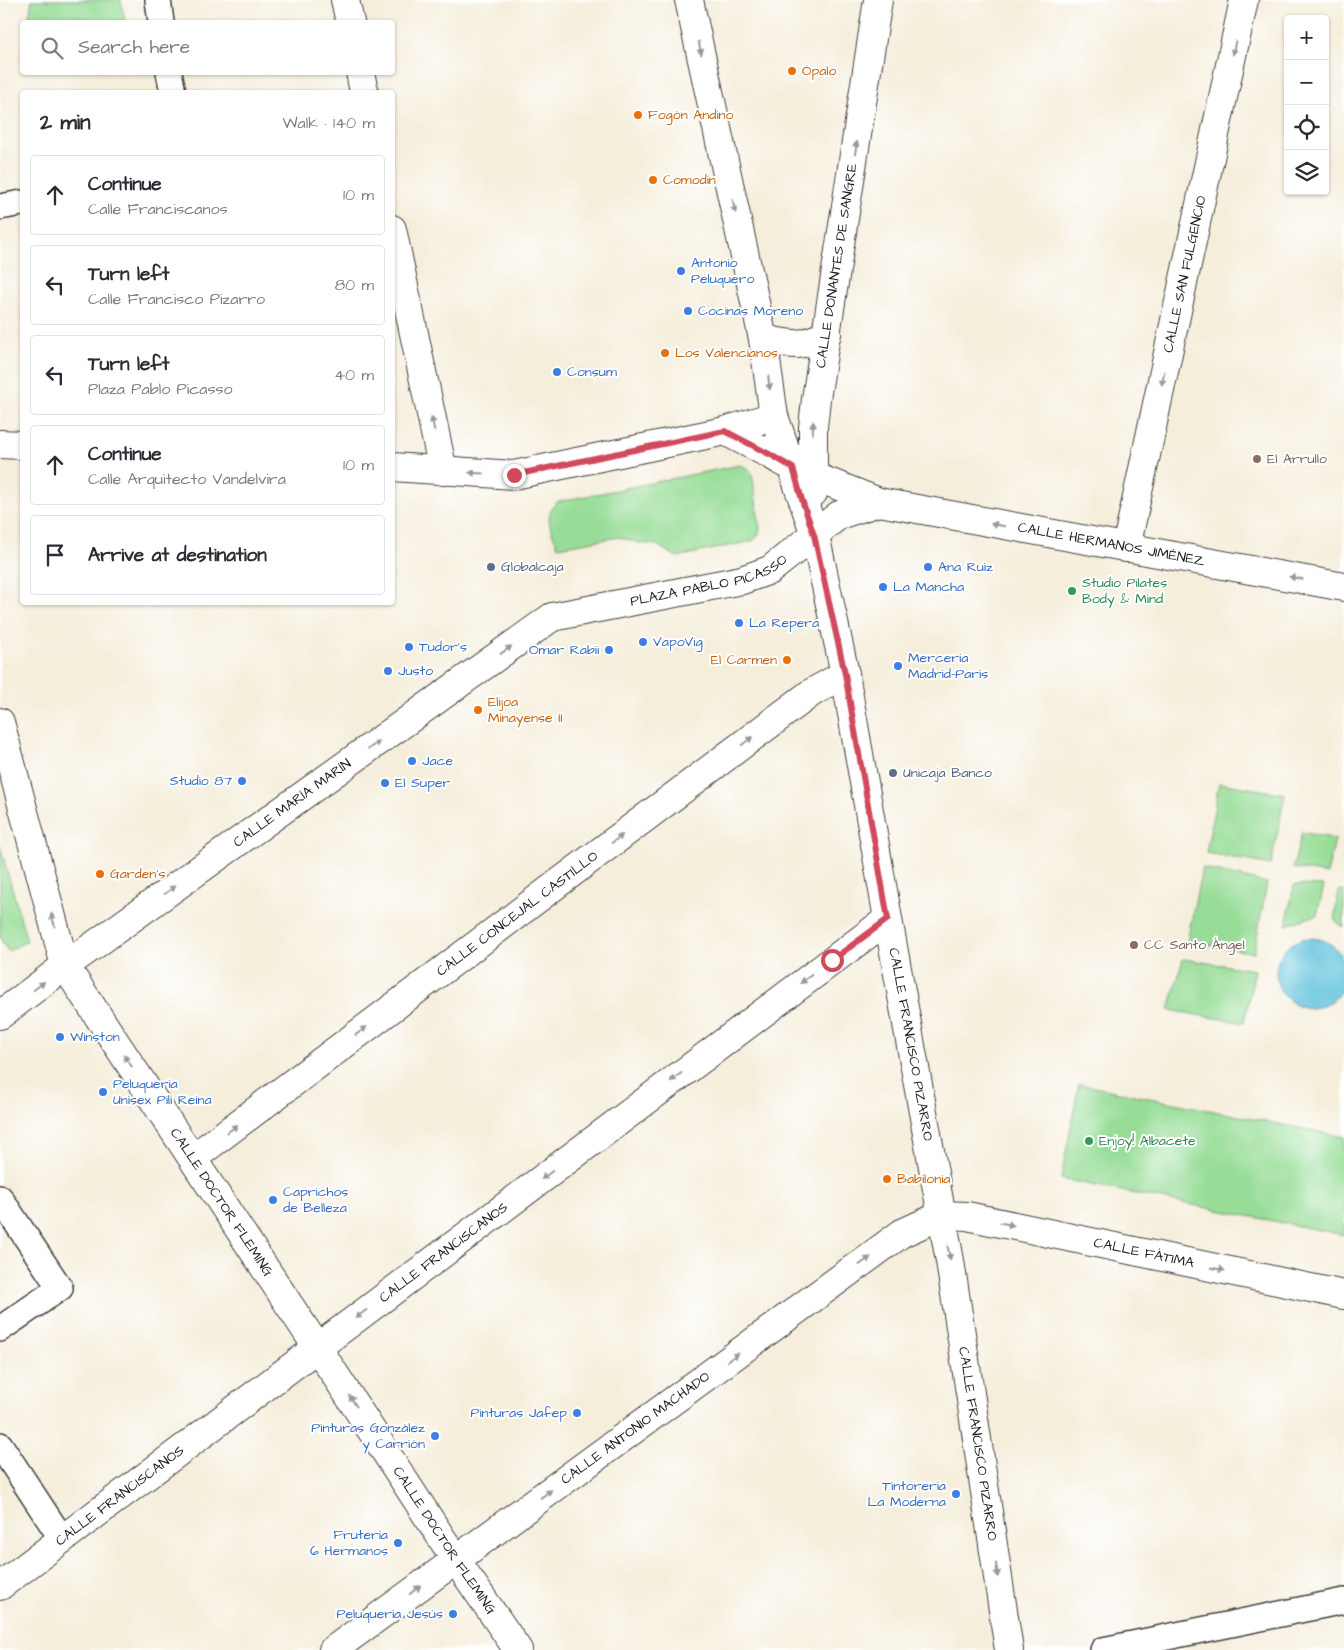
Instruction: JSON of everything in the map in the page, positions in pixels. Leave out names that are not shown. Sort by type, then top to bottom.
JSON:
[{"type":"street","points":[[158,0],[161,20]]},
{"type":"street","points":[[345,0],[350,20]]},
{"type":"street","name":"CALLE FRANCISCO PIZARRO","points":[[689,0],[763,339],[774,416],[803,472],[802,500],[814,535],[845,674],[950,1261],[1009,1650]]},
{"type":"street","name":"CALLE DONANTES DE SANGRE","points":[[803,472],[827,334],[878,0]]},
{"type":"street","name":"CALLE SAN FULGENCIO","points":[[1126,548],[1244,0]]},
{"type":"street","points":[[170,75],[173,90]]},
{"type":"street","points":[[361,75],[364,90]]},
{"type":"street","points":[[0,207],[20,203]]},
{"type":"street","points":[[395,242],[443,471]]},
{"type":"street","points":[[763,339],[795,345],[808,343],[827,334]]},
{"type":"street","points":[[395,467],[514,475],[725,431],[774,416]]},
{"type":"street","points":[[725,431],[803,472]]},
{"type":"street","points":[[0,444],[20,445]]},
{"type":"street","name":"CALLE HERMANOS JIMÉNEZ","points":[[803,472],[879,502],[1344,587]]},
{"type":"street","name":"CALLE HERMANOS JIMÉNEZ","points":[[814,535],[839,515],[879,502]]},
{"type":"street","name":"PLAZA PABLO PICASSO","points":[[595,610],[742,580],[770,570],[814,535]]},
{"type":"street","name":"CALLE MARÍA MARÍN","points":[[0,1015],[65,966],[552,617],[595,610]]},
{"type":"street","name":"CALLE CONCEJAL CASTILLO","points":[[192,1158],[811,693],[845,674]]},
{"type":"street","name":"CALLE DOCTOR FLEMING","points":[[0,722],[65,966],[456,1560],[518,1650]]},
{"type":"street","name":"CALLE FRANCISCANOS","points":[[0,1586],[888,919]]},
{"type":"street","points":[[0,1198],[60,1288],[0,1329]]},
{"type":"street","name":"CALLE FÁTIMA","points":[[942,1215],[968,1216],[1344,1295]]},
{"type":"street","name":"CALLE ANTONIO MACHADO","points":[[333,1650],[902,1233],[942,1215]]},
{"type":"street","points":[[0,1445],[62,1539]]},
{"type":"street","points":[[1103,1650],[1344,1601]]},
{"type":"green space","points":[[32,0],[121,0],[125,20],[28,20]]},
{"type":"green space","points":[[740,465],[752,473],[760,529],[758,536],[752,541],[677,557],[657,545],[638,543],[619,537],[558,547],[549,518],[552,507],[557,502]]},
{"type":"green space","points":[[1219,783],[1285,794],[1271,865],[1206,853]]},
{"type":"green space","points":[[1302,832],[1335,839],[1327,874],[1293,868]]},
{"type":"green space","points":[[0,846],[27,941],[8,951],[0,938]]},
{"type":"green space","points":[[1202,868],[1267,883],[1254,953],[1187,941]]},
{"type":"green space","points":[[1294,885],[1324,886],[1317,915],[1286,925]]},
{"type":"green space","points":[[1339,891],[1344,891],[1344,928],[1334,919]]},
{"type":"green space","points":[[1183,959],[1255,970],[1244,1023],[1169,1010]]},
{"type":"green space","points":[[1079,1084],[1344,1137],[1344,1235],[1061,1179]]},
{"type":"water","points":[[1311,938],[1324,941],[1340,954],[1343,960],[1345,980],[1343,986],[1330,1002],[1324,1005],[1311,1008],[1298,1005],[1282,992],[1279,986],[1276,973],[1279,960],[1292,944],[1298,941]]},
{"type":"place","name":"Ópalo","points":[[792,71]]},
{"type":"place","name":"Fogón Andino","points":[[638,115]]},
{"type":"place","name":"Comodín","points":[[653,180]]},
{"type":"place","name":"Antonio Peluquero","points":[[681,271]]},
{"type":"place","name":"Cocinas Moreno","points":[[688,311]]},
{"type":"place","name":"Los Valencianos","points":[[665,353]]},
{"type":"place","name":"Consum","points":[[557,372]]},
{"type":"place","name":"El Arrullo","points":[[1257,459]]},
{"type":"place","name":"Globalcaja","points":[[491,567]]},
{"type":"place","name":"Ana Ruiz","points":[[928,567]]},
{"type":"place","name":"La Mancha","points":[[883,587]]},
{"type":"place","name":"Studio Pilates Body & Mind","points":[[1072,591]]},
{"type":"place","name":"La Repera","points":[[739,623]]},
{"type":"place","name":"VapoVig","points":[[643,642]]},
{"type":"place","name":"Tudor's","points":[[409,647]]},
{"type":"place","name":"Omar Rabii","points":[[609,650]]},
{"type":"place","name":"El Carmen","points":[[787,660]]},
{"type":"place","name":"Mercería Madrid-París","points":[[898,666]]},
{"type":"place","name":"Justo","points":[[388,671]]},
{"type":"place","name":"Elijoa Minayense II","points":[[478,710]]},
{"type":"place","name":"Jace","points":[[412,761]]},
{"type":"place","name":"Unicaja Banco","points":[[893,773]]},
{"type":"place","name":"Studio 87","points":[[242,781]]},
{"type":"place","name":"El Super","points":[[385,783]]},
{"type":"place","name":"Garden's","points":[[100,874]]},
{"type":"place","name":"CC Santo Ángel","points":[[1134,945]]},
{"type":"place","name":"Winston","points":[[60,1037]]},
{"type":"place","name":"Peluquería Unisex Pili Reina","points":[[103,1092]]},
{"type":"place","name":"Enjoy! Albacete","points":[[1089,1141]]},
{"type":"place","name":"Babilonia","points":[[887,1179]]},
{"type":"place","name":"Caprichos de Belleza","points":[[273,1200]]},
{"type":"place","name":"Pinturas Jafep","points":[[577,1413]]},
{"type":"place","name":"Pinturas González y Carrión","points":[[435,1436]]},
{"type":"place","name":"Tintorería La Moderna","points":[[956,1494]]},
{"type":"place","name":"Frutería 6 Hermanos","points":[[398,1543]]},
{"type":"place","name":"Peluquería Jesús","points":[[453,1614]]},
{"type":"route","points":[[514,475],[725,431],[793,468],[814,535],[845,674],[888,919],[832,960]]}]
